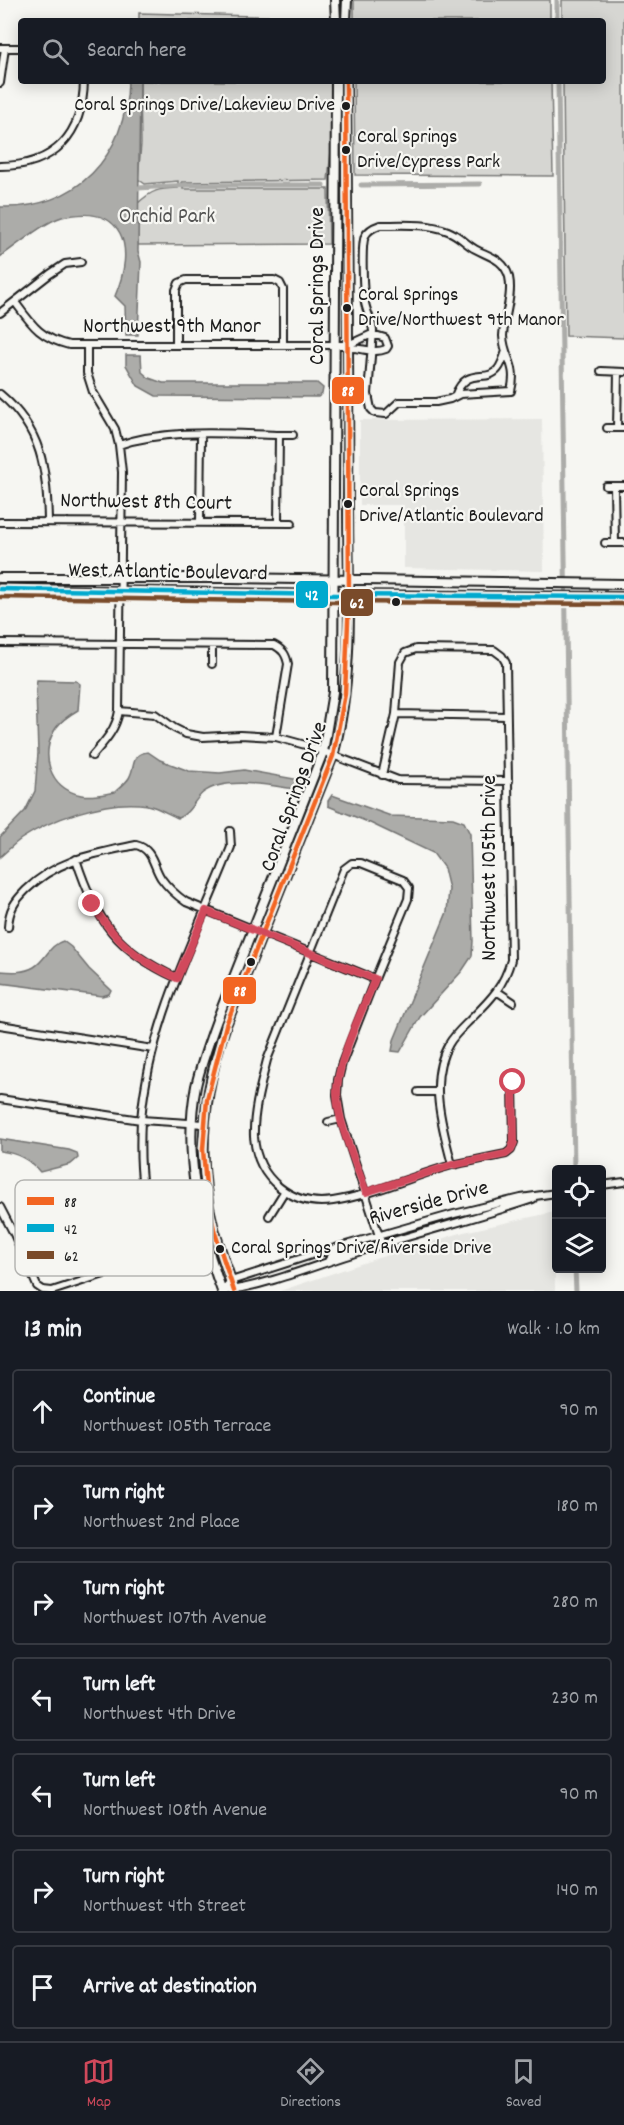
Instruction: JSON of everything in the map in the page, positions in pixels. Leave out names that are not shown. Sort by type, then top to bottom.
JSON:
[{"type":"main road","points":[[335,0],[336,18]]},
{"type":"main road","points":[[346,0],[346,18]]},
{"type":"main road","name":"Coral Springs Drive","points":[[195,1180],[193,1124],[196,1087],[206,1052],[323,752],[333,692],[336,84]]},
{"type":"main road","name":"Coral Springs Drive","points":[[205,1180],[202,1153],[204,1124],[208,1089],[216,1055],[333,756],[346,693],[349,595],[346,84]]},
{"type":"main road","name":"West Atlantic Boulevard","points":[[0,578],[335,579],[624,584]]},
{"type":"main road","name":"West Atlantic Boulevard","points":[[0,589],[624,597]]},
{"type":"main road","name":"Coral Springs Drive","points":[[213,1224],[231,1281],[228,1291]]},
{"type":"main road","name":"Coral Springs Drive","points":[[213,1254],[228,1291]]},
{"type":"street","points":[[0,83],[2,48],[18,48]]},
{"type":"street","points":[[0,166],[28,163],[46,156],[62,144],[74,128],[80,113],[84,84]]},
{"type":"street","points":[[380,225],[421,225],[455,235],[473,248],[495,257],[505,268],[510,285],[504,326],[506,351],[512,364],[511,391],[460,394],[436,402],[399,402],[386,414],[375,413],[368,405],[372,322],[364,296],[364,239],[366,234],[380,225]]},
{"type":"street","points":[[0,313],[65,264],[81,262]]},
{"type":"street","points":[[176,345],[176,290],[179,283],[186,280],[274,280],[280,282],[283,289],[283,344]]},
{"type":"street","name":"Northwest 9th Manor","points":[[15,302],[33,327],[43,336],[69,345],[336,344],[370,351]]},
{"type":"street","points":[[348,345],[372,334],[385,338],[388,346],[382,351],[370,351]]},
{"type":"street","points":[[87,346],[87,373],[93,392],[115,429],[122,472],[119,711],[117,724],[92,756]]},
{"type":"street","points":[[455,396],[464,381],[470,377],[494,373],[499,369],[506,351]]},
{"type":"street","points":[[601,371],[621,372],[620,428],[608,428]]},
{"type":"street","points":[[0,394],[25,422],[42,456],[46,476],[48,520]]},
{"type":"street","points":[[200,523],[201,435]]},
{"type":"street","points":[[278,522],[279,435]]},
{"type":"street","points":[[119,445],[152,436],[293,435]]},
{"type":"street","points":[[606,486],[624,486]]},
{"type":"street","points":[[614,486],[615,543]]},
{"type":"street","name":"Northwest 8th Court","points":[[0,522],[48,520],[292,523]]},
{"type":"street","points":[[605,543],[624,543]]},
{"type":"street","points":[[0,643],[274,645],[282,650],[288,664],[276,737]]},
{"type":"street","points":[[212,645],[212,664]]},
{"type":"street","name":"Northwest 105th Drive","points":[[396,714],[400,662],[405,652],[416,649],[494,650],[502,656],[506,663],[511,960],[498,992],[449,1043],[442,1058],[438,1092],[452,1165]]},
{"type":"street","points":[[119,711],[155,714],[186,734],[203,737],[240,735],[276,737],[398,780],[509,781]]},
{"type":"street","points":[[382,775],[396,714],[507,716]]},
{"type":"street","points":[[143,1180],[141,1120],[153,1049],[177,978],[231,847],[230,831]]},
{"type":"street","points":[[8,927],[12,907],[26,890],[45,874],[61,864],[76,859],[136,845],[149,852],[160,876],[171,890],[186,902],[375,979]]},
{"type":"street","points":[[76,859],[92,904],[120,942],[152,967],[177,978]]},
{"type":"street","points":[[382,1245],[366,1192],[341,1119],[337,1095],[338,1080],[342,1063],[408,899],[409,888],[403,880],[361,863],[352,863],[344,868],[267,1060],[254,1136],[262,1168],[284,1192],[315,1202],[334,1201],[366,1192],[452,1165],[506,1154],[511,1150],[514,1142],[513,1082]]},
{"type":"street","points":[[498,992],[513,1002]]},
{"type":"street","points":[[0,1025],[153,1049]]},
{"type":"street","points":[[418,1092],[438,1092]]},
{"type":"street","points":[[0,1099],[141,1120],[204,1124]]},
{"type":"street","points":[[328,1122],[341,1119]]},
{"type":"street","points":[[606,1184],[624,1182]]},
{"type":"street","points":[[269,1216],[284,1192]]},
{"type":"street","name":"Riverside Drive","points":[[231,1281],[464,1211],[521,1198],[552,1194]]},
{"type":"street","name":"Riverside Drive","points":[[228,1291],[328,1263],[546,1195]]},
{"type":"street","points":[[0,1207],[14,1234]]},
{"type":"street","points":[[328,1263],[333,1254],[363,1244],[369,1239]]},
{"type":"street","points":[[33,1276],[37,1286],[44,1290]]},
{"type":"street","points":[[52,1291],[98,1276]]},
{"type":"shaded area","points":[[128,84],[140,84],[138,251],[141,262],[138,335],[126,335],[125,306],[115,296],[121,278],[124,246],[120,233],[112,223],[100,217],[83,214],[62,217],[39,229],[0,257],[0,207],[27,206],[52,199],[74,188],[92,173],[107,155],[118,133],[125,108]]},
{"type":"shaded area","points":[[126,355],[141,355],[142,372],[149,378],[163,383],[317,383],[323,388],[322,394],[318,397],[156,396],[138,386],[126,365]]},
{"type":"shaded area","points":[[542,419],[544,571],[404,568],[404,505],[360,505],[360,420]]},
{"type":"shaded area","points":[[37,680],[76,681],[80,684],[78,710],[56,728],[48,748],[50,769],[61,786],[70,791],[89,796],[115,792],[129,778],[138,755],[148,752],[160,760],[189,771],[220,773],[244,770],[300,780],[296,789],[249,783],[213,787],[204,792],[186,813],[178,818],[144,804],[94,808],[62,818],[33,832],[18,841],[0,857],[0,837],[25,811],[35,791],[38,753]]},
{"type":"shaded area","points":[[332,795],[391,816],[453,818],[464,822],[470,834],[472,956],[462,971],[420,1017],[400,1052],[392,1051],[394,1040],[447,912],[449,889],[444,868],[433,853],[328,806]]},
{"type":"shaded area","points":[[63,941],[111,990],[109,994],[102,996],[0,983],[0,971],[17,972],[30,969],[38,964],[54,946]]},
{"type":"shaded area","points":[[0,1139],[69,1150],[77,1153],[78,1158],[71,1164],[40,1172],[22,1157],[0,1151]]},
{"type":"shaded area","points":[[552,1212],[552,1273],[555,1273],[555,1291],[280,1291],[378,1258],[464,1232]]},
{"type":"green space","points":[[354,0],[550,0],[550,18],[354,18]]},
{"type":"green space","points":[[562,0],[624,0],[624,338],[566,336],[563,84],[606,84],[606,18],[562,18]]},
{"type":"green space","points":[[139,13],[329,18],[139,18]]},
{"type":"green space","name":"Orchid Park","points":[[140,84],[331,84],[333,131],[328,180],[182,182],[183,189],[328,189],[329,244],[138,245],[137,204],[156,191],[178,188],[178,181],[145,184],[138,179],[141,144]]},
{"type":"green space","points":[[354,84],[551,84],[553,176],[355,175]]},
{"type":"waterway","points":[[557,0],[557,18]]},
{"type":"waterway","points":[[558,84],[574,1165]]},
{"type":"waterway","points":[[361,185],[480,184]]},
{"type":"waterway","points":[[138,188],[188,185],[323,185]]},
{"type":"waterway","points":[[575,1273],[576,1291]]},
{"type":"transit line","name":"88","points":[[205,1180],[203,1149],[207,1099],[226,1025],[333,756],[345,694],[349,598],[346,84]]},
{"type":"transit line","name":"42","points":[[0,589],[624,597]]},
{"type":"transit line","name":"62","points":[[0,597],[624,604]]},
{"type":"transit line","name":"88","points":[[213,1225],[234,1291]]},
{"type":"place","name":"Coral Springs Drive/Lakeview Drive","points":[[346,106]]},
{"type":"place","name":"Coral Springs Drive/Cypress Park","points":[[346,150]]},
{"type":"place","name":"Coral Springs Drive/Northwest 9th Manor","points":[[347,308]]},
{"type":"place","name":"Coral Springs Drive/Atlantic Boulevard","points":[[348,504]]},
{"type":"place","name":"Coral Springs Drive/Riverside Drive","points":[[220,1249]]},
{"type":"route","points":[[92,904],[120,942],[136,956],[152,967],[177,978],[206,911],[375,979],[342,1063],[337,1095],[341,1119],[366,1192],[452,1165],[506,1154],[511,1150],[514,1142],[513,1082]]}]
